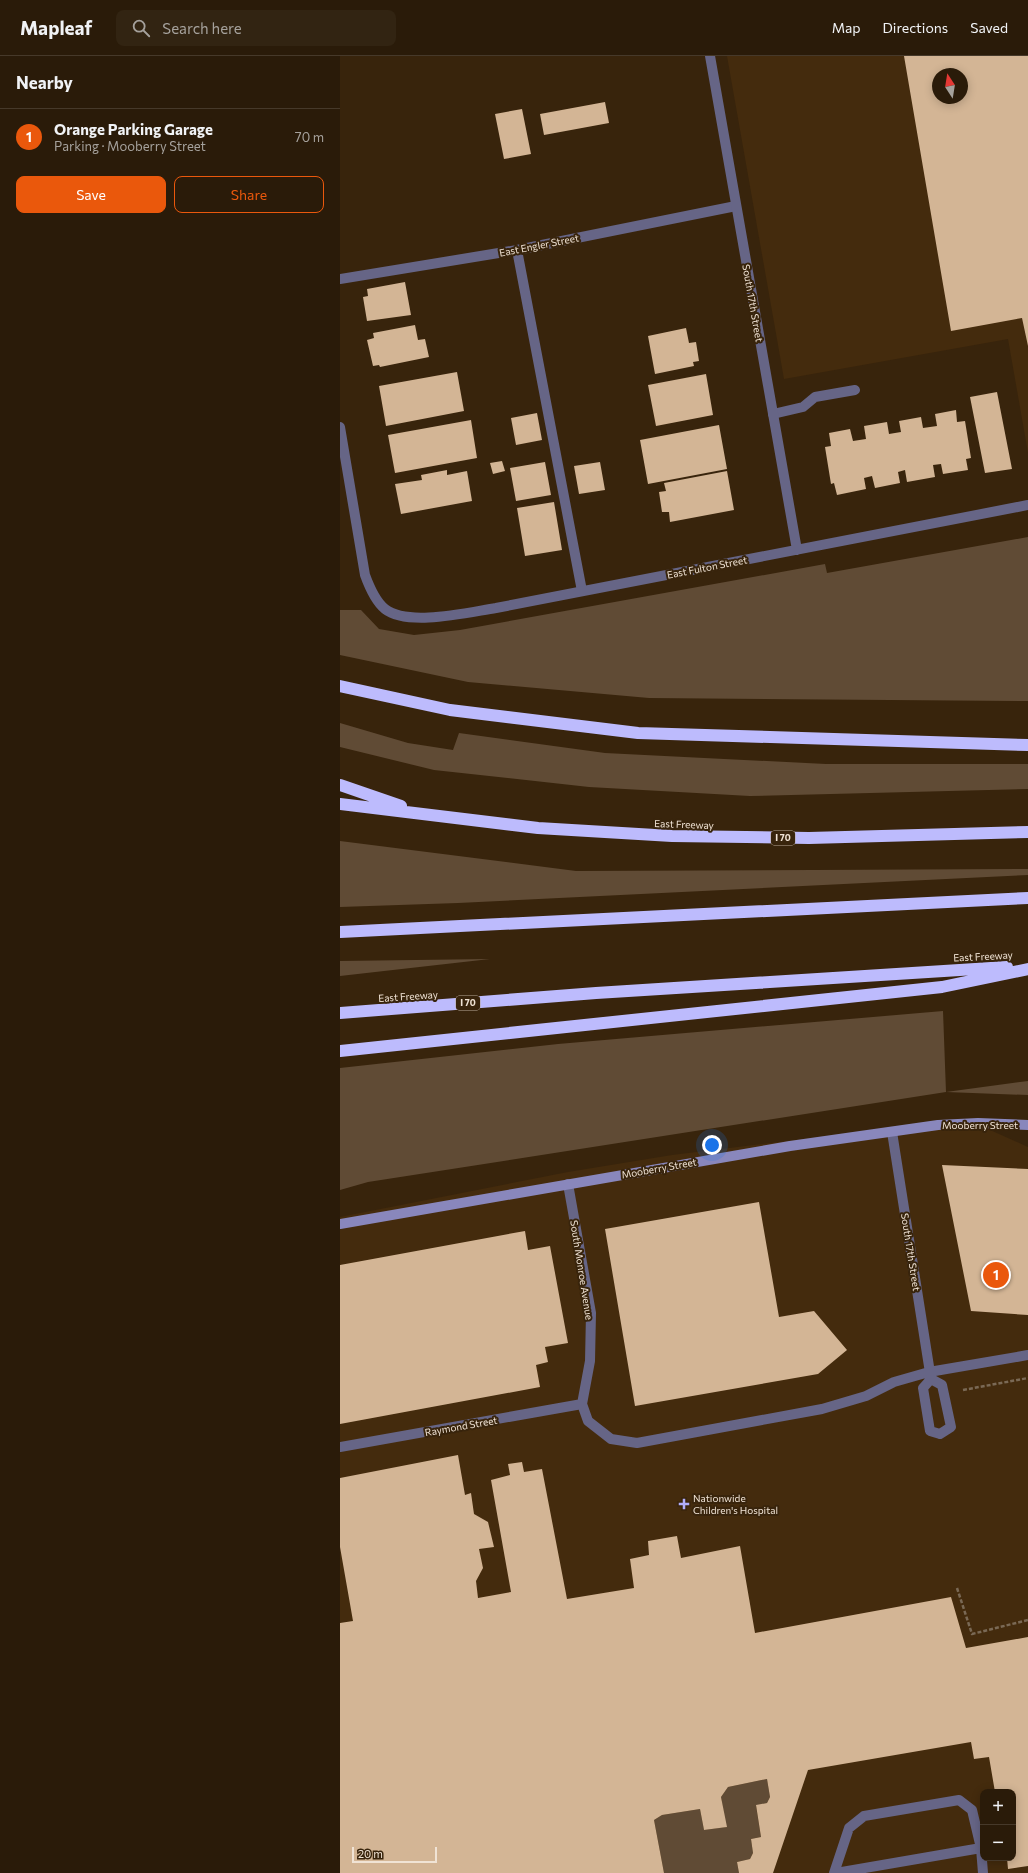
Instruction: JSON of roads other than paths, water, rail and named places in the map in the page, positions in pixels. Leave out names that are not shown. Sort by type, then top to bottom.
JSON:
[{"type":"highway","points":[[340,686],[450,710],[638,733],[1028,745]]},
{"type":"highway","points":[[340,785],[421,813]]},
{"type":"highway","name":"East Freeway","points":[[340,804],[538,828],[672,836],[809,838],[1028,832]]},
{"type":"highway","points":[[340,932],[1028,898]]},
{"type":"highway","name":"East Freeway","points":[[340,1013],[604,993],[1028,966]]},
{"type":"highway","points":[[340,1051],[942,987],[1028,969]]},
{"type":"street","name":"South 17th Street","points":[[710,56],[797,550]]},
{"type":"street","name":"East Engler Street","points":[[340,279],[517,250],[736,206]]},
{"type":"street","points":[[517,250],[582,591]]},
{"type":"street","points":[[772,414],[803,407],[815,397],[855,390]]},
{"type":"street","name":"East Fulton Street","points":[[340,427],[365,575],[373,592],[385,609],[397,614],[411,617],[438,617],[582,591],[1028,505]]},
{"type":"street","name":"Mooberry Street","points":[[340,1224],[790,1146],[938,1125],[972,1123],[1028,1125]]},
{"type":"street","name":"South 17th Street","points":[[892,1132],[930,1376]]},
{"type":"street","name":"South Monroe Avenue","points":[[568,1184],[591,1313],[590,1361],[582,1404]]},
{"type":"street","points":[[582,1404],[588,1421],[611,1439],[637,1443],[822,1409],[866,1396],[894,1382],[930,1376],[1028,1354]]},
{"type":"street","points":[[930,1376],[942,1385],[951,1427],[940,1437],[930,1431],[923,1388],[930,1376]]},
{"type":"street","name":"Raymond Street","points":[[340,1448],[582,1404]]},
{"type":"street","points":[[959,1800],[972,1810],[980,1848],[835,1873],[849,1828],[864,1816],[959,1800]]},
{"type":"street","points":[[982,1861],[983,1873]]},
{"type":"place","name":"Orange Parking Garage","points":[[996,1275]]},
{"type":"place","name":"Nationwide Children's Hospital","points":[[684,1504]]}]
